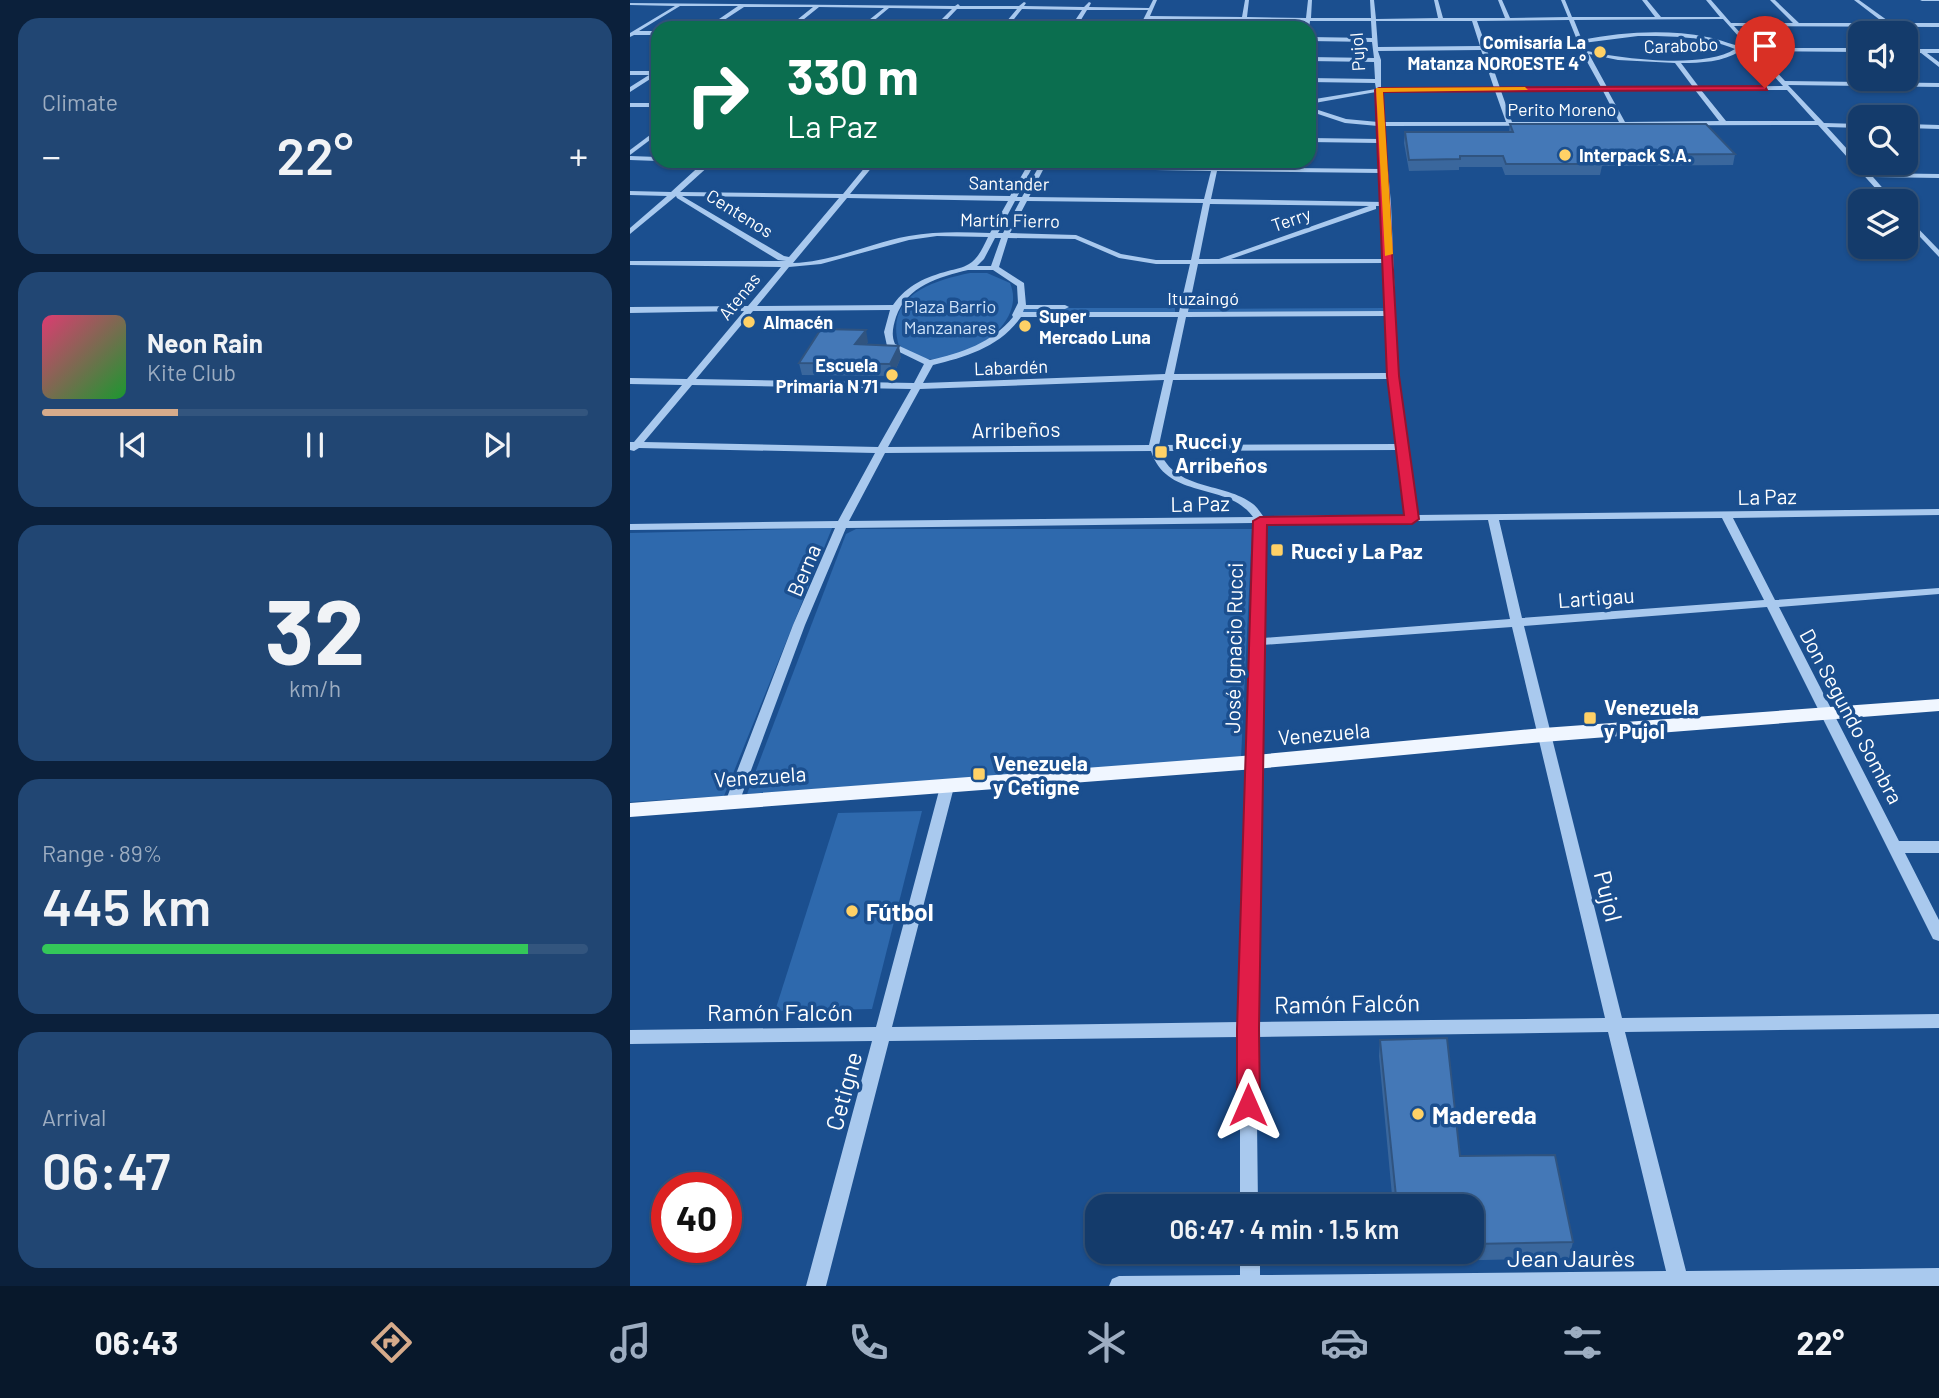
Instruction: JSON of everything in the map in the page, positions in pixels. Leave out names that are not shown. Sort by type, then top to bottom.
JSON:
[{"type":"main road","name":"Venezuela","points":[[630,810],[1255,762],[1543,735],[1939,705]]},
{"type":"street","points":[[653,21],[687,0]]},
{"type":"street","points":[[720,21],[751,0]]},
{"type":"street","points":[[799,21],[825,0]]},
{"type":"street","points":[[870,21],[895,0]]},
{"type":"street","points":[[943,21],[963,0]]},
{"type":"street","points":[[1010,21],[1027,0]]},
{"type":"street","points":[[1078,21],[1091,0]]},
{"type":"street","points":[[1145,21],[1155,0]]},
{"type":"street","points":[[1243,18],[1247,0]]},
{"type":"street","points":[[1308,19],[1310,0]]},
{"type":"street","name":"Pujol","points":[[1373,0],[1387,204],[1393,376],[1412,519]]},
{"type":"street","points":[[1436,0],[1441,20]]},
{"type":"street","points":[[1500,0],[1508,19]]},
{"type":"street","points":[[1563,0],[1582,47],[1623,123]]},
{"type":"street","points":[[1644,0],[1659,18]]},
{"type":"street","points":[[1708,0],[1848,154]]},
{"type":"street","points":[[1772,0],[1797,24]]},
{"type":"street","points":[[1856,0],[1885,21]]},
{"type":"street","points":[[1922,0],[1939,0]]},
{"type":"street","points":[[630,4],[1151,9]]},
{"type":"street","points":[[1147,17],[1374,20],[1724,18]]},
{"type":"street","points":[[1474,20],[1509,123]]},
{"type":"street","points":[[631,34],[651,22]]},
{"type":"street","points":[[1730,23],[1848,25]]},
{"type":"street","points":[[1918,25],[1939,25]]},
{"type":"street","points":[[631,34],[651,33]]},
{"type":"street","points":[[1582,47],[1605,36],[1691,36],[1718,40],[1739,49]]},
{"type":"street","points":[[1316,39],[1376,40]]},
{"type":"street","name":"Carabobo","points":[[1377,49],[1582,47],[1629,61],[1727,58],[1739,49],[1848,50]]},
{"type":"street","points":[[1918,51],[1939,51]]},
{"type":"street","points":[[1922,51],[1939,65]]},
{"type":"street","points":[[1316,59],[1378,60]]},
{"type":"street","points":[[1676,61],[1723,122]]},
{"type":"street","points":[[630,73],[651,73]]},
{"type":"street","points":[[630,90],[651,77]]},
{"type":"street","points":[[1316,80],[1497,89],[1939,85]]},
{"type":"street","points":[[1316,100],[1379,85]]},
{"type":"street","points":[[630,105],[651,105]]},
{"type":"street","name":"Perito Moreno","points":[[1316,111],[1345,121],[1380,124],[1723,122],[1848,125]]},
{"type":"street","points":[[1918,126],[1939,127]]},
{"type":"street","points":[[630,156],[651,137]]},
{"type":"street","points":[[1316,140],[1382,141]]},
{"type":"street","points":[[630,156],[651,158]]},
{"type":"street","points":[[630,232],[702,168]]},
{"type":"street","name":"Atenas","points":[[632,448],[868,168]]},
{"type":"street","points":[[968,268],[980,259],[1030,168]]},
{"type":"street","points":[[995,268],[1007,235],[1042,168]]},
{"type":"street","points":[[1214,168],[1154,447],[1158,460],[1173,474],[1198,488],[1251,505],[1257,511],[1260,521]]},
{"type":"street","points":[[1300,168],[1385,171]]},
{"type":"street","points":[[1868,175],[1939,176]]},
{"type":"street","points":[[1868,175],[1880,189]]},
{"type":"street","name":"Santander","points":[[630,193],[1387,204]]},
{"type":"street","name":"Centenos","points":[[673,194],[689,201],[788,262]]},
{"type":"street","points":[[689,201],[698,195]]},
{"type":"street","name":"Terry","points":[[1216,262],[1375,204]]},
{"type":"street","points":[[1918,232],[1939,256]]},
{"type":"street","name":"Martín Fierro","points":[[630,263],[821,262],[917,236],[993,235],[1076,237],[1128,259],[1193,263],[1389,261]]},
{"type":"street","points":[[1922,237],[1939,237]]},
{"type":"street","points":[[968,268],[995,268],[1021,285],[1018,311],[1004,333],[982,347],[929,363],[891,346],[888,333],[893,311],[906,294],[922,283],[968,268]]},
{"type":"street","points":[[630,310],[893,311]]},
{"type":"street","name":"Ituzaingó","points":[[1018,311],[1391,310]]},
{"type":"street","points":[[630,317],[746,312]]},
{"type":"street","name":"Berna","points":[[733,800],[842,526],[880,450],[929,363]]},
{"type":"street","name":"Labardén","points":[[630,381],[917,386],[1170,377],[1393,376]]},
{"type":"street","name":"Arribeños","points":[[632,448],[880,450],[1402,447]]},
{"type":"street","name":"La Paz","points":[[630,527],[1939,512]]},
{"type":"street","name":"Don Segundo Sombra","points":[[1727,516],[1769,604],[1897,848],[1939,935]]},
{"type":"street","name":"Pujol","points":[[1493,517],[1543,735],[1680,1284]]},
{"type":"street","name":"José Ignacio Rucci","points":[[1250,1194],[1248,1029],[1260,521]]},
{"type":"street","name":"Lartigau","points":[[1256,642],[1939,592]]},
{"type":"street","name":"Cetigne","points":[[817,1286],[947,786]]},
{"type":"street","points":[[1897,848],[1939,847]]},
{"type":"street","name":"Ramón Falcón","points":[[630,1037],[1939,1021]]},
{"type":"street","points":[[1250,1264],[1250,1285]]},
{"type":"street","name":"Jean Jaurès","points":[[1119,1286],[1680,1284],[1939,1278]]},
{"type":"green space","name":"Plaza Barrio Manzanares","points":[[970,273],[987,273],[1010,283],[1013,299],[1010,313],[1001,327],[989,339],[974,348],[942,359],[921,357],[899,346],[896,329],[898,315],[905,303],[926,286]]},
{"type":"green space","points":[[1023,308],[1175,308],[1175,313],[1021,313]]},
{"type":"green space","points":[[1386,308],[1386,311],[1188,312],[1189,309]]},
{"type":"green space","points":[[832,528],[724,796],[630,802],[630,533]]},
{"type":"green space","points":[[856,529],[1252,529],[1241,758],[747,794],[846,534]]},
{"type":"green space","name":"Fútbol","points":[[922,811],[872,1009],[775,1011],[838,813]]},
{"type":"building","name":"Interpack S.A.","points":[[1510,124],[1706,124],[1735,154],[1597,155],[1602,164],[1506,164],[1503,156],[1409,160],[1405,132],[1513,132]]},
{"type":"building","points":[[821,329],[866,330],[855,344],[899,346],[890,364],[799,363]]},
{"type":"building","name":"Madereda","points":[[1447,1038],[1460,1156],[1555,1155],[1573,1242],[1484,1244],[1484,1194],[1396,1194],[1380,1040]]},
{"type":"slow traffic","points":[[1388,254],[1379,90],[1525,89]]},
{"type":"place","name":"Comisaría La Matanza NOROESTE 4°","points":[[1600,52]]},
{"type":"place","name":"Interpack S.A.","points":[[1565,155]]},
{"type":"place","name":"Almacén","points":[[749,322]]},
{"type":"place","name":"Super Mercado Luna","points":[[1025,326]]},
{"type":"place","name":"Escuela Primaria N 71","points":[[892,375]]},
{"type":"place","name":"Rucci y Arribeños","points":[[1161,452]]},
{"type":"place","name":"Rucci y La Paz","points":[[1277,550]]},
{"type":"place","name":"Venezuela y Pujol","points":[[1590,718]]},
{"type":"place","name":"Venezuela y Cetigne","points":[[979,774]]},
{"type":"place","name":"Fútbol","points":[[852,911]]},
{"type":"place","name":"Madereda","points":[[1418,1114]]},
{"type":"route","points":[[1248,1105],[1257,552],[1260,521],[1412,519],[1393,376],[1387,204],[1379,90],[1765,88]]}]
